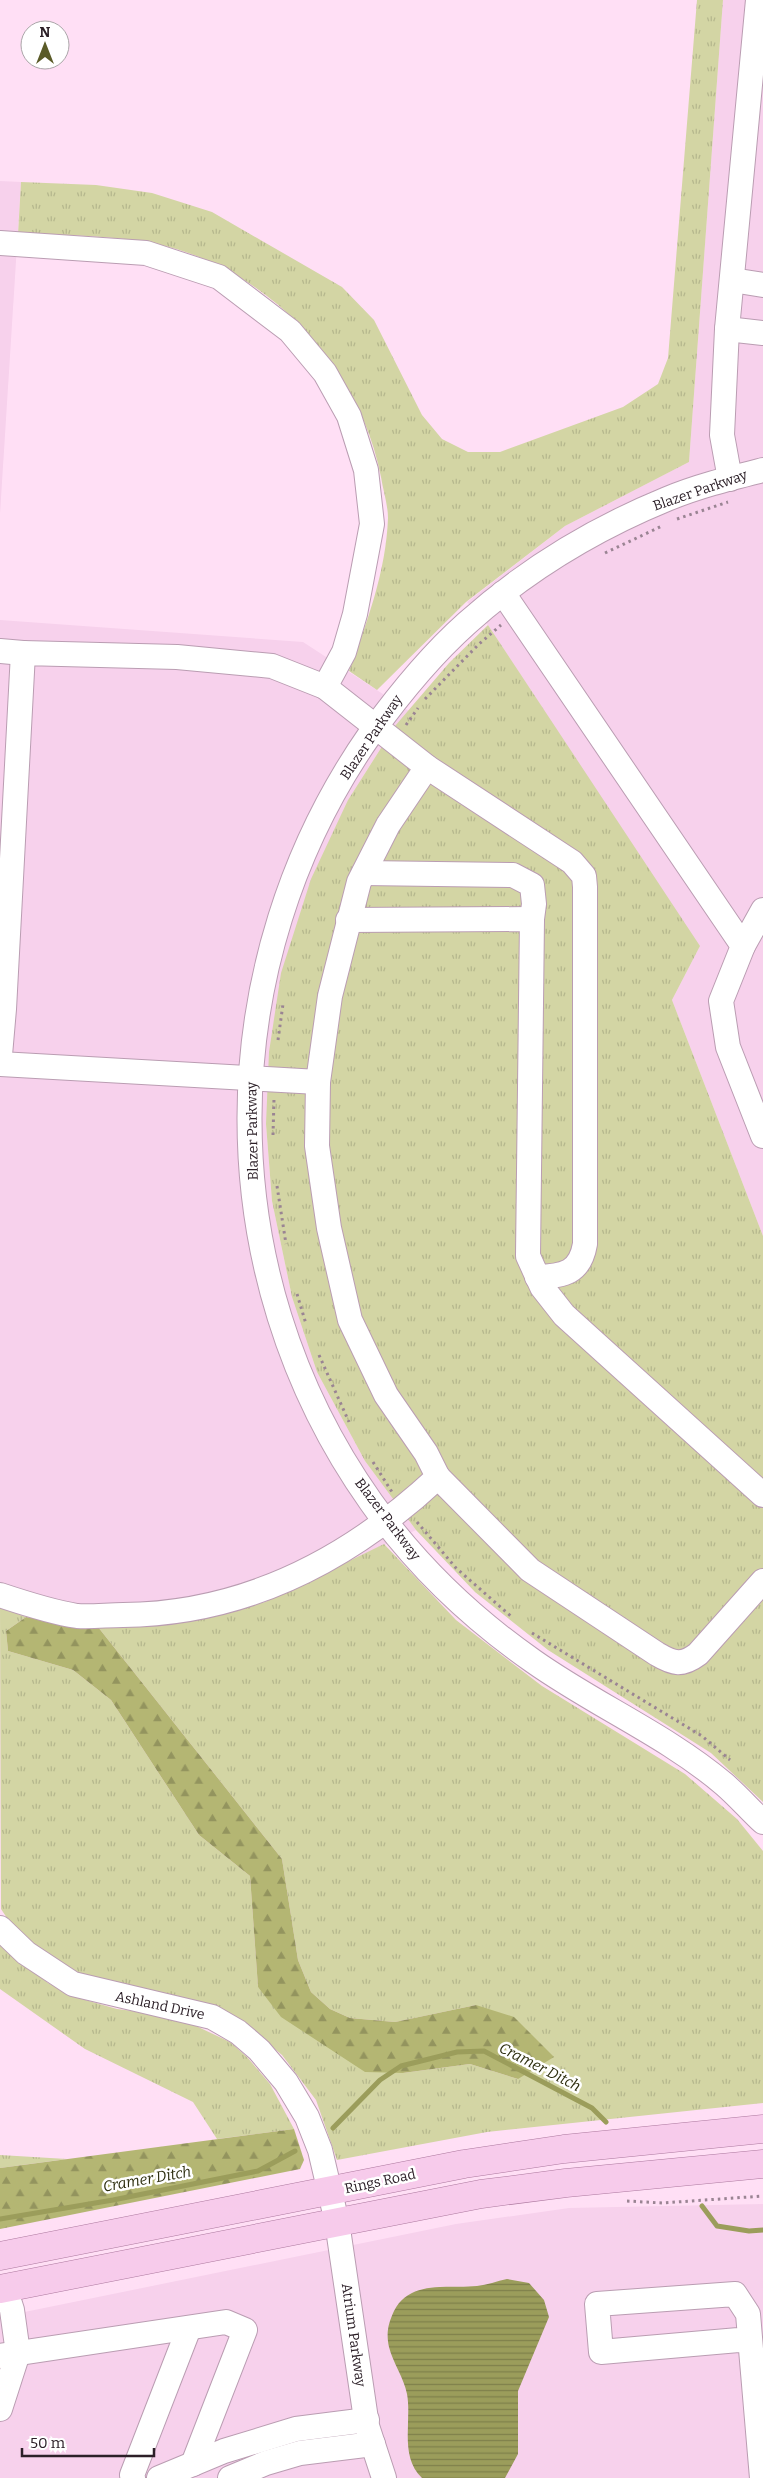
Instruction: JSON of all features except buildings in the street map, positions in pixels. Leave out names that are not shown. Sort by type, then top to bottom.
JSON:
[{"type":"main road","name":"Rings Road","points":[[0,2256],[464,2164],[564,2150],[763,2129]]},
{"type":"main road","points":[[3,2288],[500,2192],[566,2183],[763,2164]]},
{"type":"street","points":[[733,489],[722,435],[727,329],[759,31],[758,0]]},
{"type":"street","points":[[0,243],[146,253],[219,277],[290,331],[326,373],[349,416],[363,461],[372,524],[356,614],[344,652],[325,687]]},
{"type":"street","points":[[732,280],[763,285]]},
{"type":"street","points":[[727,329],[763,334]]},
{"type":"street","name":"Blazer Parkway","points":[[763,470],[733,489],[669,498],[586,537],[503,593],[467,622],[423,666],[397,696],[384,734],[350,762],[332,795],[300,861],[285,903],[270,949],[260,994],[250,1079],[249,1143],[254,1203],[261,1246],[280,1317],[306,1389],[349,1468],[387,1522],[451,1595],[501,1637],[534,1662],[689,1758],[725,1785],[763,1822]]},
{"type":"street","points":[[503,593],[743,946]]},
{"type":"street","points":[[0,1055],[6,977],[11,652],[178,657],[272,666],[325,687],[427,767],[572,862],[584,876],[585,1244],[582,1260],[573,1269],[557,1276],[537,1277]]},
{"type":"street","points":[[427,767],[388,825],[364,873],[348,920],[330,996],[318,1082],[317,1146],[329,1228],[350,1320],[386,1395],[426,1453],[438,1477],[530,1570],[657,1654],[676,1662],[686,1663],[698,1654],[763,1581]]},
{"type":"street","points":[[364,873],[512,875],[522,878],[532,885],[534,904],[532,919],[528,1256],[537,1277],[564,1314],[763,1495]]},
{"type":"street","points":[[763,910],[743,946],[721,1001],[728,1047],[763,1136]]},
{"type":"street","points":[[348,920],[532,919]]},
{"type":"street","points":[[0,1064],[318,1082]]},
{"type":"street","points":[[0,1595],[78,1616],[161,1615],[244,1597],[314,1569],[387,1522],[438,1477]]},
{"type":"street","name":"Ashland Drive","points":[[0,1928],[26,1953],[72,1984],[212,2017],[238,2032],[259,2050],[286,2082],[307,2117],[320,2150],[329,2192]]},
{"type":"street","name":"Atrium Parkway","points":[[329,2192],[337,2222],[366,2420],[384,2478]]},
{"type":"street","points":[[0,2409],[9,2355],[12,2310],[3,2288]]},
{"type":"street","points":[[750,2339],[601,2352],[597,2304],[735,2294],[748,2314],[762,2478]]},
{"type":"street","points":[[9,2355],[226,2322],[245,2330],[193,2464]]},
{"type":"street","points":[[133,2478],[132,2475],[189,2328]]},
{"type":"street","points":[[159,2478],[224,2451],[296,2429],[366,2420]]},
{"type":"street","points":[[230,2478],[266,2463],[300,2453],[373,2444]]},
{"type":"path","points":[[672,521],[733,489]]},
{"type":"path","points":[[597,557],[664,525]]},
{"type":"path","points":[[384,734],[424,701],[479,644],[516,612]]},
{"type":"path","points":[[277,1044],[284,999]]},
{"type":"path","points":[[273,1137],[274,1080]]},
{"type":"path","points":[[277,1184],[286,1249]]},
{"type":"path","points":[[295,1287],[306,1324]]},
{"type":"path","points":[[317,1351],[351,1427]]},
{"type":"path","points":[[372,1460],[392,1492],[456,1568],[516,1621]]},
{"type":"path","points":[[531,1632],[702,1736],[737,1766]]},
{"type":"path","points":[[620,2201],[662,2203],[763,2196]]},
{"type":"shaded area","points":[[723,0],[763,0],[763,1236],[672,1000],[699,948],[488,625],[467,602],[565,526],[689,462]]},
{"type":"shaded area","points":[[0,181],[21,182],[0,514]]},
{"type":"shaded area","points":[[0,620],[303,642],[409,711],[395,726],[348,800],[266,1124],[272,1201],[292,1297],[317,1372],[365,1461],[416,1530],[265,1602],[184,1622],[98,1627],[26,1617],[0,1607]]},
{"type":"shaded area","points":[[763,2204],[763,2478],[0,2478],[0,2317],[456,2224],[569,2208]]},
{"type":"shaded area","points":[[507,2279],[529,2283],[544,2300],[549,2317],[518,2391],[518,2454],[505,2478],[422,2478],[415,2469],[408,2449],[407,2394],[388,2342],[389,2324],[394,2311],[401,2301],[410,2294],[420,2290],[477,2286]]},
{"type":"green space","points":[[697,0],[723,0],[689,462],[565,526],[466,602],[377,690],[349,671],[380,577],[384,558],[388,518],[387,508],[370,436],[353,398],[330,361],[303,328],[271,299],[236,275],[198,256],[140,241],[88,236],[18,234],[21,182],[96,185],[152,193],[212,212],[342,287],[374,320],[422,415],[442,439],[468,452],[500,452],[623,407],[658,384],[668,358]]},
{"type":"green space","points":[[488,625],[700,946],[672,1000],[763,1236],[763,1802],[711,1753],[548,1650],[475,1592],[416,1530],[365,1461],[317,1372],[292,1297],[272,1201],[266,1124],[269,1052],[281,973],[311,879],[348,800],[395,726],[449,663]]},
{"type":"green space","points":[[384,1544],[456,1620],[542,1686],[685,1774],[737,1819],[763,1851],[763,2103],[487,2132],[337,2160],[316,2100],[282,2055],[252,2030],[212,2009],[185,1998],[71,1973],[17,1933],[1,1909],[0,1607],[26,1617],[6,1631],[8,1651],[73,1670],[111,1700],[199,1835],[250,1876],[258,1987],[403,2073],[470,2064],[518,2079],[476,2005],[395,2022],[350,2018],[330,2009],[311,1992],[298,1960],[282,1859],[98,1627],[184,1622],[265,1602]]},
{"type":"green space","points":[[26,1617],[98,1627],[282,1859],[298,1960],[311,1992],[330,2009],[350,2018],[395,2022],[476,2005],[514,2017],[554,2057],[518,2079],[470,2064],[403,2073],[365,2072],[281,2017],[258,1987],[250,1876],[199,1835],[111,1700],[73,1670],[8,1651],[6,1631]]},
{"type":"green space","points":[[0,1944],[48,1983],[82,1999],[117,2009],[157,2014],[194,2025],[230,2042],[247,2057],[270,2084],[294,2129],[217,2139],[193,2102],[85,2049],[0,1989]]},
{"type":"green space","points":[[294,2129],[304,2160],[300,2169],[0,2229],[0,2168]]},
{"type":"green space","points":[[0,2155],[67,2159],[0,2168]]},
{"type":"waterway","name":"Cramer Ditch","points":[[333,2128],[380,2080],[401,2066],[457,2052],[484,2051],[592,2108],[606,2122]]},
{"type":"waterway","name":"Cramer Ditch","points":[[0,2219],[113,2200],[258,2171],[295,2151]]},
{"type":"waterway","name":"Cramer Ditch","points":[[702,2206],[717,2226],[749,2231],[763,2230]]}]
